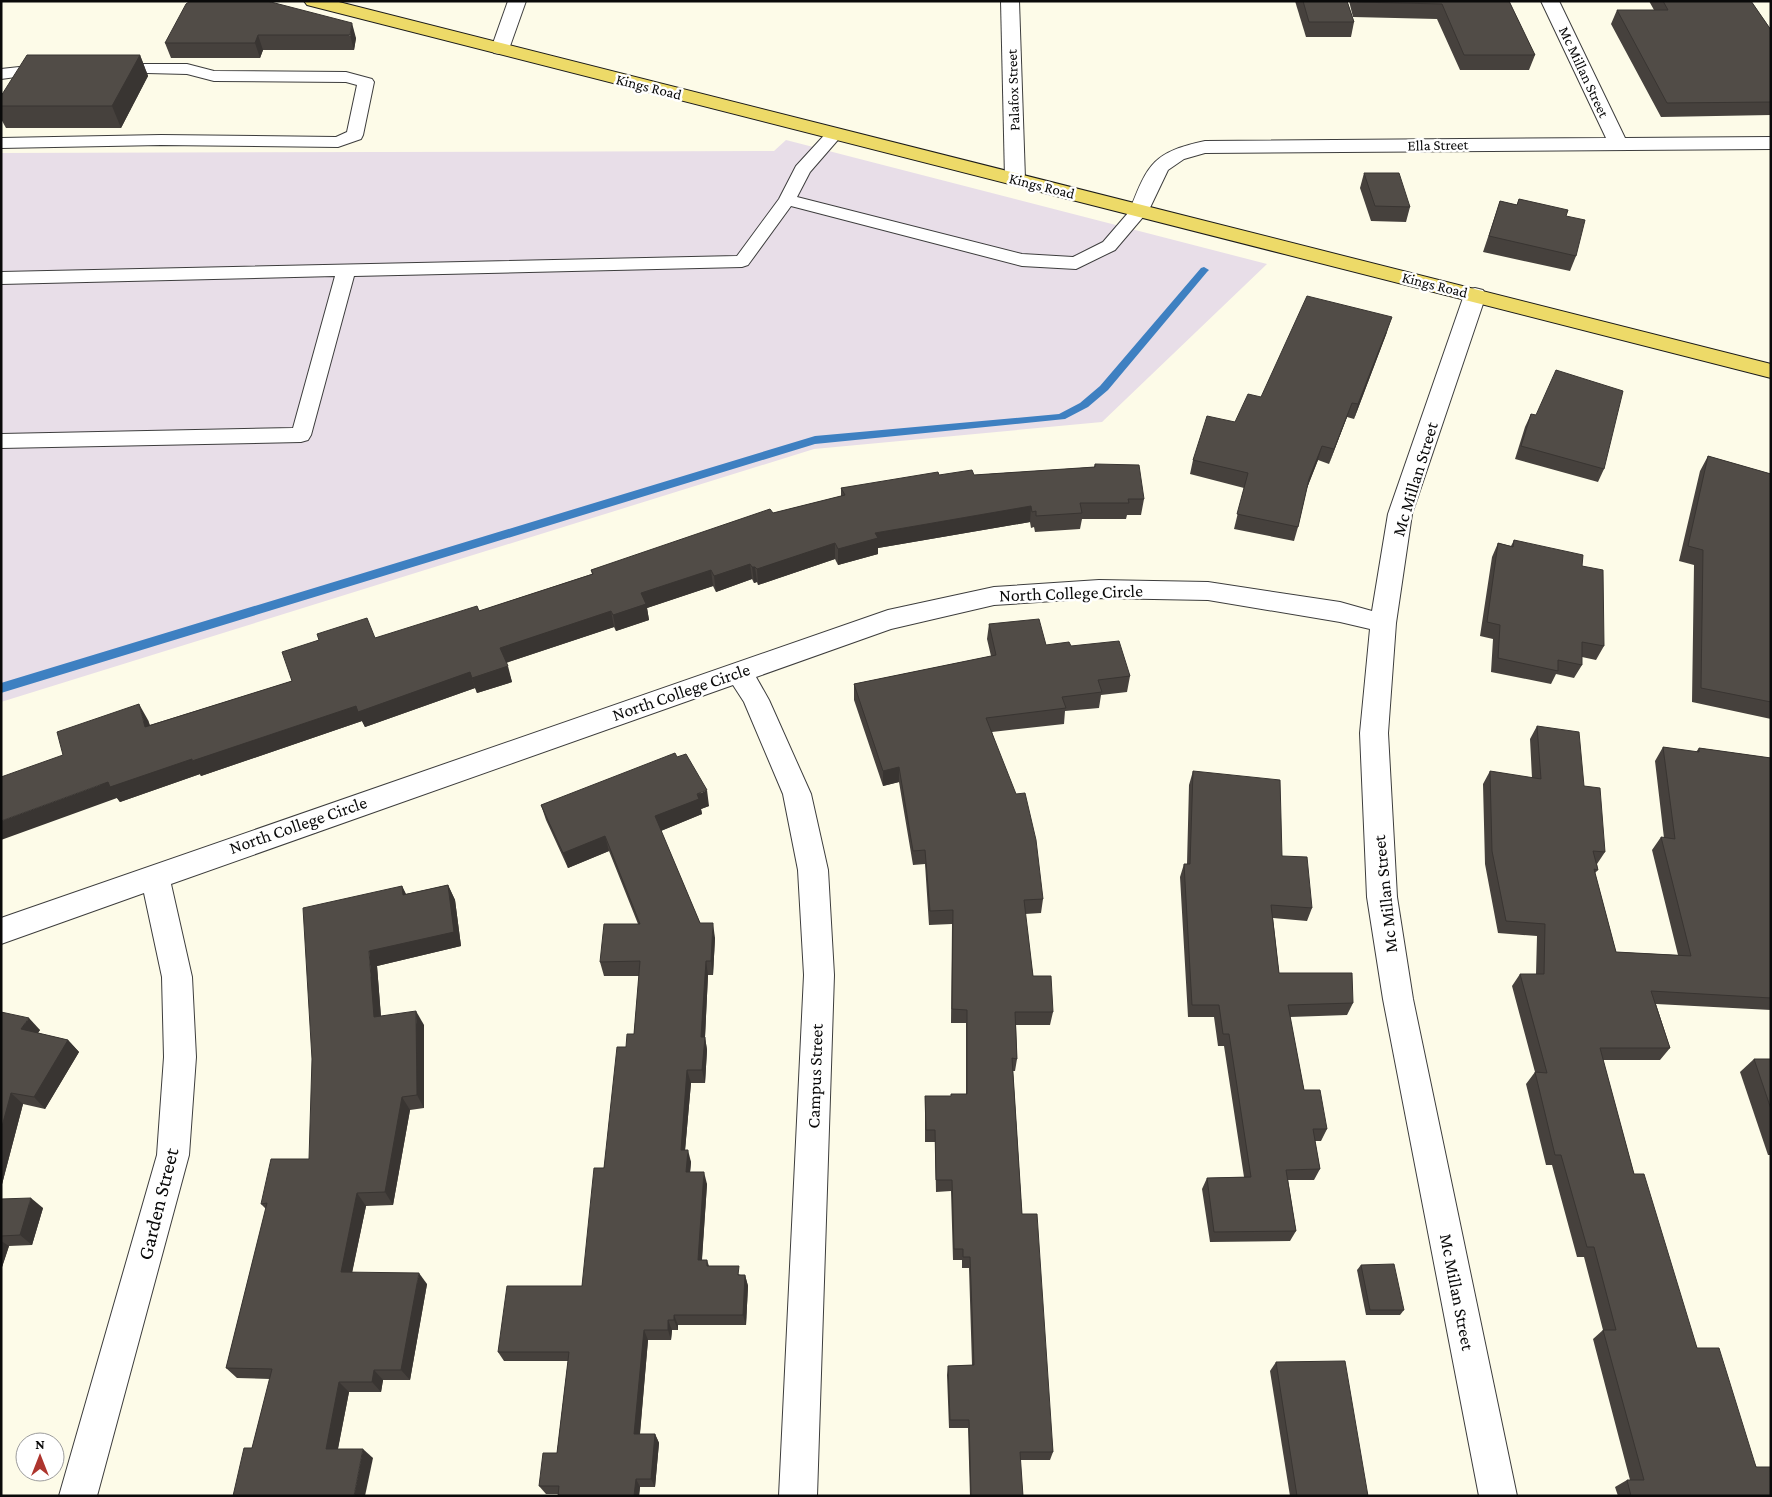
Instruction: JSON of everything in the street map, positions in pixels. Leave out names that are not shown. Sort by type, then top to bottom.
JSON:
[{"type":"main road","name":"Kings Road","points":[[313,1],[1771,371]]},
{"type":"street","points":[[500,49],[516,1]]},
{"type":"street","name":"Palafox Street","points":[[1010,1],[1015,179]]},
{"type":"street","name":"Mc Millan Street","points":[[1550,1],[1618,143]]},
{"type":"street","name":"Ella Street","points":[[1140,210],[1155,171],[1162,162],[1188,150],[1204,147],[1771,143]]},
{"type":"street","name":"Mc Millan Street","points":[[1474,295],[1400,514],[1383,623],[1374,733],[1382,897],[1400,1009],[1498,1496]]},
{"type":"street","name":"North College Circle","points":[[1,931],[888,620],[994,596],[1099,589],[1208,591],[1340,612],[1383,623]]},
{"type":"street","name":"Campus Street","points":[[739,671],[756,700],[797,794],[813,870],[820,975],[798,1496]]},
{"type":"street","name":"Garden Street","points":[[78,1496],[173,1155],[180,1057],[177,977],[155,876]]},
{"type":"lane","points":[[1,74],[44,69],[63,69]]},
{"type":"lane","points":[[1,143],[161,140],[338,142],[355,134],[366,82],[346,77],[214,76],[188,69],[102,69]]},
{"type":"lane","points":[[1,278],[742,261],[787,200],[802,170],[835,134]]},
{"type":"lane","points":[[787,200],[1022,260],[1076,263],[1109,246],[1140,210]]},
{"type":"lane","points":[[1,441],[301,434],[346,270]]},
{"type":"shaded area","points":[[786,140],[1267,264],[1102,422],[814,449],[1,702],[1,153],[774,151]]},
{"type":"building","points":[[190,1],[267,1],[352,23],[350,35],[258,35],[255,43],[165,43],[186,4]]},
{"type":"building","points":[[1303,1],[1347,1],[1354,22],[1309,22]]},
{"type":"building","points":[[1356,1],[1509,1],[1535,55],[1464,55],[1442,4]]},
{"type":"building","points":[[1663,1],[1751,1],[1771,30],[1771,102],[1667,103],[1617,10],[1668,10]]},
{"type":"building","points":[[27,55],[140,55],[112,106],[1,106],[1,96]]},
{"type":"building","points":[[1364,173],[1399,173],[1410,207],[1375,206]]},
{"type":"building","points":[[1519,199],[1568,210],[1566,216],[1585,220],[1576,256],[1489,236],[1500,201],[1517,205]]},
{"type":"building","points":[[1307,296],[1392,317],[1358,404],[1352,403],[1334,449],[1322,446],[1309,479],[1298,527],[1237,514],[1248,473],[1193,460],[1207,416],[1235,422],[1248,394],[1261,397]]},
{"type":"building","points":[[1556,370],[1623,391],[1604,469],[1521,446],[1531,414],[1536,415]]},
{"type":"building","points":[[1708,456],[1771,474],[1771,702],[1701,688],[1703,550],[1688,546]]},
{"type":"building","points":[[1095,464],[1139,465],[1144,499],[1128,499],[1129,503],[1080,503],[1082,513],[1036,516],[1036,511],[1032,512],[1031,506],[875,533],[878,538],[838,549],[835,543],[757,569],[750,564],[714,576],[711,570],[641,593],[646,604],[613,615],[611,611],[500,648],[508,666],[472,678],[470,672],[358,712],[356,706],[110,787],[108,782],[1,821],[1,777],[63,755],[57,732],[139,704],[145,727],[292,681],[282,652],[319,640],[317,634],[367,618],[375,638],[477,606],[479,611],[593,574],[591,570],[770,509],[773,513],[845,495],[841,488],[938,472],[939,475],[972,470],[974,475],[1095,467]]},
{"type":"building","points":[[1514,540],[1583,555],[1582,566],[1603,570],[1604,646],[1582,642],[1582,665],[1558,660],[1558,671],[1498,658],[1500,625],[1487,622],[1498,543],[1513,547]]},
{"type":"building","points":[[1039,619],[1046,645],[1069,642],[1071,646],[1119,641],[1130,676],[1098,680],[1102,692],[1062,697],[1066,708],[986,718],[1016,794],[1025,793],[1036,840],[1043,899],[1024,900],[1033,976],[1051,976],[1053,1012],[1015,1012],[1017,1059],[1012,1058],[1022,1214],[1037,1214],[1053,1452],[1020,1452],[1023,1496],[971,1496],[969,1420],[950,1420],[948,1366],[974,1365],[970,1257],[963,1257],[963,1249],[954,1249],[952,1180],[936,1180],[935,1130],[926,1130],[925,1096],[967,1094],[967,1010],[952,1009],[953,910],[930,911],[925,850],[913,851],[899,767],[883,771],[854,684],[996,655],[989,624]]},
{"type":"building","points":[[1537,726],[1579,732],[1584,786],[1600,788],[1605,852],[1593,851],[1598,870],[1594,869],[1616,952],[1691,956],[1661,837],[1675,839],[1663,747],[1699,752],[1699,748],[1771,758],[1771,998],[1651,991],[1670,1048],[1600,1048],[1634,1174],[1644,1174],[1697,1348],[1719,1348],[1756,1467],[1771,1467],[1771,1496],[1631,1496],[1627,1480],[1644,1480],[1603,1330],[1616,1330],[1594,1247],[1587,1247],[1561,1155],[1555,1155],[1535,1072],[1547,1073],[1520,974],[1544,974],[1545,924],[1506,921],[1492,851],[1490,771],[1541,779]]},
{"type":"building","points":[[675,753],[677,757],[686,754],[707,790],[697,794],[699,799],[655,816],[700,923],[713,923],[711,961],[706,961],[701,1037],[705,1037],[702,1070],[687,1070],[681,1150],[688,1150],[686,1172],[704,1172],[698,1260],[707,1260],[707,1266],[739,1266],[738,1275],[745,1275],[743,1315],[674,1315],[674,1320],[668,1320],[668,1330],[644,1330],[634,1434],[655,1434],[651,1479],[636,1479],[634,1496],[558,1496],[559,1486],[539,1486],[543,1453],[557,1453],[569,1352],[498,1352],[507,1286],[582,1286],[594,1168],[604,1168],[617,1047],[626,1047],[627,1034],[634,1034],[640,961],[600,962],[604,924],[640,924],[605,836],[563,853],[541,805]]},
{"type":"building","points":[[1193,771],[1280,780],[1282,856],[1307,857],[1312,908],[1271,905],[1279,973],[1352,973],[1353,1003],[1288,1005],[1304,1090],[1320,1090],[1327,1129],[1313,1129],[1320,1169],[1286,1170],[1296,1231],[1214,1232],[1207,1178],[1251,1177],[1229,1034],[1223,1034],[1219,1005],[1192,1005],[1184,864],[1190,864]]},
{"type":"building","points":[[448,885],[454,932],[369,951],[374,1017],[416,1011],[417,1095],[402,1097],[385,1192],[357,1193],[341,1272],[419,1273],[401,1370],[374,1370],[372,1382],[339,1382],[326,1449],[363,1449],[354,1496],[233,1496],[244,1448],[252,1448],[272,1369],[226,1368],[267,1203],[261,1204],[271,1159],[309,1159],[312,1059],[303,908],[402,886],[403,895]]},
{"type":"building","points":[[1,1012],[29,1018],[21,1029],[68,1040],[34,1097],[11,1093],[1,1130]]},
{"type":"building","points":[[1754,1059],[1771,1059],[1771,1109]]},
{"type":"building","points":[[31,1198],[20,1235],[1,1236],[1,1199]]},
{"type":"building","points":[[1394,1264],[1404,1310],[1370,1310],[1361,1265]]},
{"type":"building","points":[[1345,1361],[1368,1496],[1297,1496],[1276,1362]]},
{"type":"waterway","points":[[1,688],[815,440],[1061,417],[1084,405],[1104,388],[1204,270]]}]
